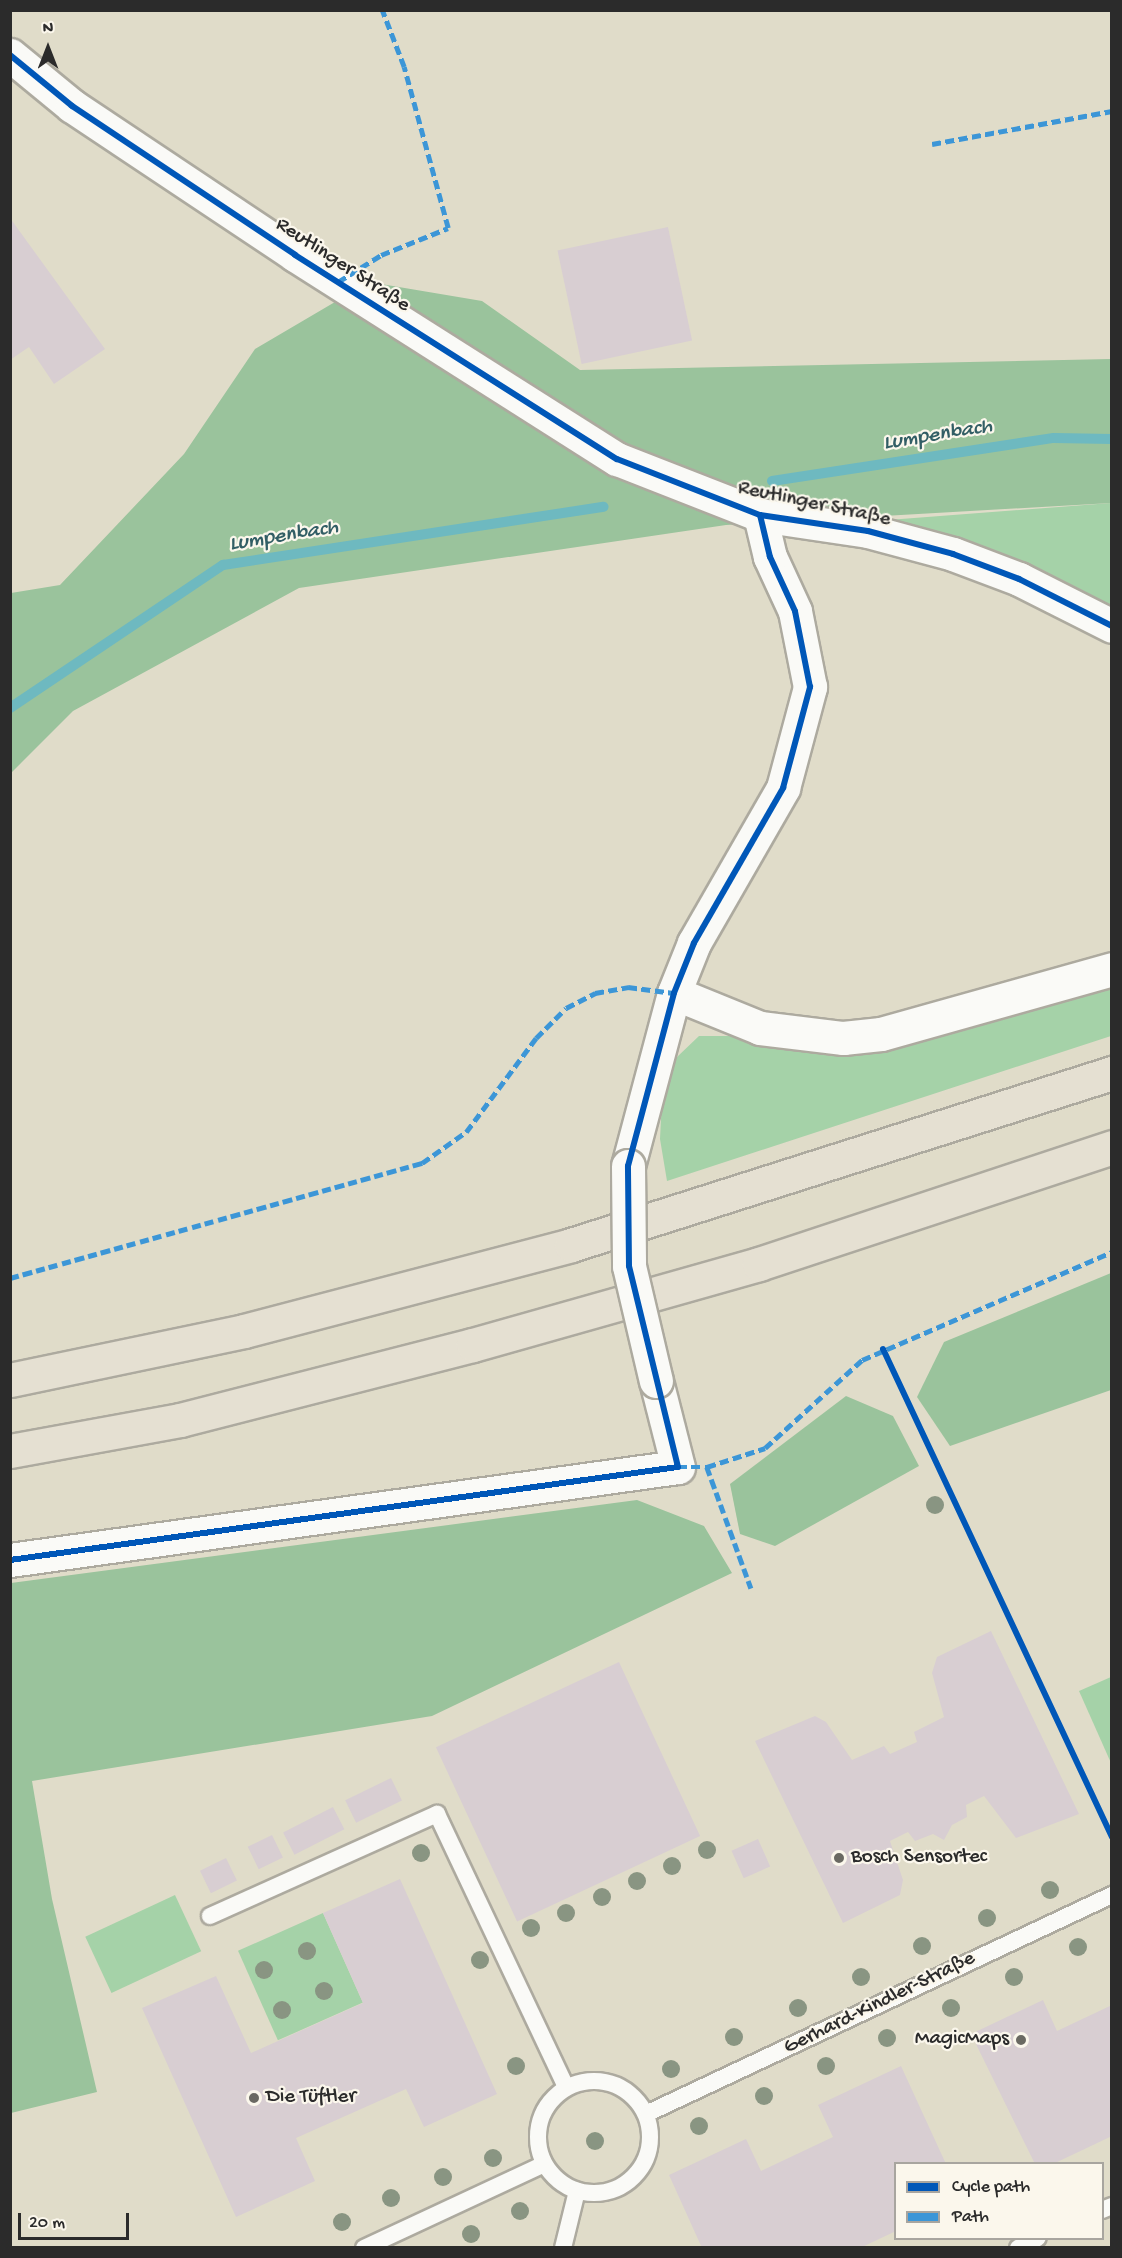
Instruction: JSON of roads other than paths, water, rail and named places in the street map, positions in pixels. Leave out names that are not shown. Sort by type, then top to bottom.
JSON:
[{"type":"highway","points":[[10,1380],[244,1331],[560,1248],[725,1201],[1112,1073]]},
{"type":"highway","points":[[10,1451],[180,1420],[473,1345],[759,1264],[1112,1147]]},
{"type":"street","name":"Reutlinger Straße","points":[[10,55],[72,106],[504,393],[616,459],[760,514],[868,531],[953,554],[1019,579],[1112,626]]},
{"type":"street","points":[[10,1560],[678,1467],[629,1266],[628,1166],[674,993],[694,943],[783,788],[810,687],[795,611],[770,557],[760,514]]},
{"type":"street","points":[[674,993],[760,1028],[843,1038],[881,1034],[1112,969]]},
{"type":"lane","points":[[210,1916],[437,1814],[566,2086]]},
{"type":"lane","name":"Gerhard-Kindler-Straße","points":[[648,2113],[1112,1895]]},
{"type":"lane","points":[[598,2079],[629,2091],[648,2113],[652,2144],[643,2167],[625,2185],[602,2193],[577,2191],[544,2164],[539,2122],[549,2102],[566,2086],[598,2079]]},
{"type":"lane","points":[[364,2247],[544,2164]]},
{"type":"lane","points":[[563,2247],[577,2191]]},
{"type":"lane","points":[[1018,2247],[1034,2240]]},
{"type":"waterway","name":"Lumpenbach","points":[[772,481],[1054,438],[1112,439]]},
{"type":"waterway","name":"Lumpenbach","points":[[10,708],[223,565],[604,507]]},
{"type":"place","name":"Bosch Sensortec","points":[[839,1858]]},
{"type":"place","name":"MagicMaps","points":[[1021,2040]]},
{"type":"place","name":"Die Tüftler","points":[[254,2098]]}]
